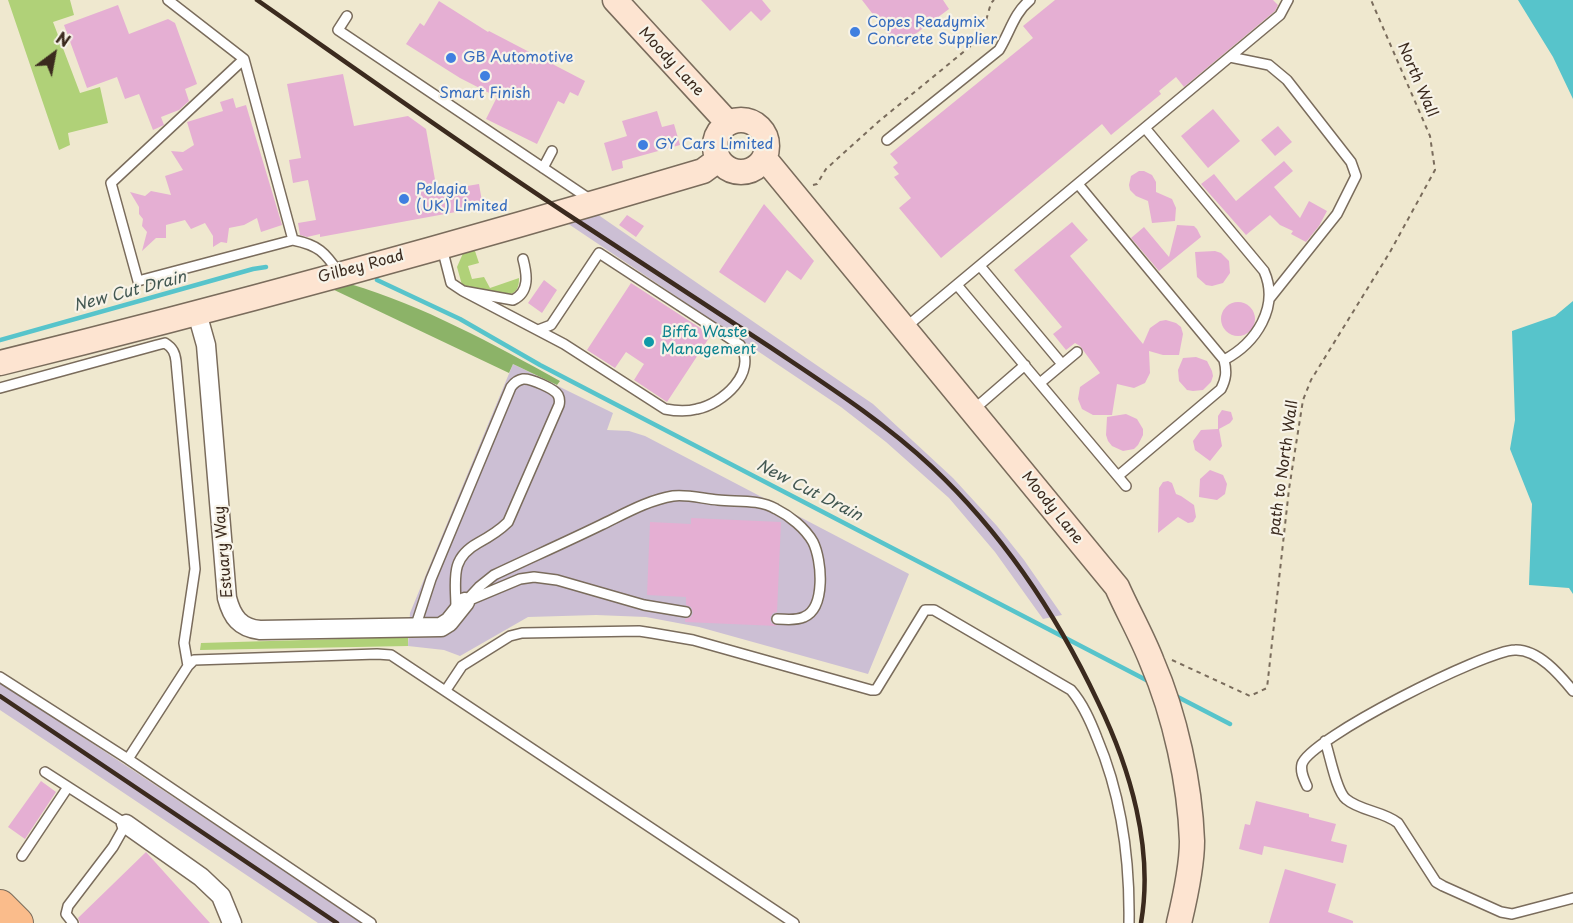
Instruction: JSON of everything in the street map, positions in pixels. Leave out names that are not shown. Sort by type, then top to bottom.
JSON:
[{"type":"highway","points":[[0,906],[17,923]]},
{"type":"street","name":"Moody Lane","points":[[615,0],[718,126]]},
{"type":"street","points":[[736,120],[746,120],[755,124],[762,130],[768,146],[765,159],[749,172],[731,171],[711,154],[715,154],[718,126],[736,120]]},
{"type":"street","name":"Gilbey Road","points":[[0,363],[197,313],[704,171],[711,154]]},
{"type":"street","name":"Moody Lane","points":[[765,159],[1117,587],[1153,663],[1164,668],[1165,700],[1174,726],[1185,785],[1192,843],[1185,900],[1179,923]]},
{"type":"street","name":"Estuary Way","points":[[197,313],[206,345],[227,598],[230,611],[238,622],[249,629],[260,630],[441,627],[460,608]]},
{"type":"street","points":[[126,824],[201,877],[221,896],[232,923]]},
{"type":"street","points":[[0,897],[33,923]]},
{"type":"lane","points":[[168,0],[244,58],[292,240]]},
{"type":"lane","points":[[887,140],[999,50],[1015,16],[1030,0]]},
{"type":"lane","points":[[904,329],[1280,15],[1288,0]]},
{"type":"lane","points":[[347,16],[338,30],[588,198],[590,204]]},
{"type":"lane","points":[[1230,57],[1269,65],[1287,80],[1351,162],[1356,176],[1337,214],[1270,298]]},
{"type":"lane","points":[[244,58],[111,183],[138,281],[292,240],[314,246],[327,255],[339,273]]},
{"type":"lane","points":[[1145,128],[1264,271],[1269,282],[1270,298],[1267,314],[1258,331],[1245,345],[1224,360]]},
{"type":"lane","points":[[543,168],[552,152]]},
{"type":"lane","points":[[1078,184],[1224,360],[1226,368],[1226,380],[1221,389],[1118,476]]},
{"type":"lane","points":[[441,246],[451,283],[463,291],[564,344],[665,409],[677,412],[697,410],[716,402],[732,390],[741,376],[744,363],[740,345],[599,253],[551,325],[538,330]]},
{"type":"lane","points":[[463,291],[513,300],[518,298],[526,284],[527,275],[523,259]]},
{"type":"lane","points":[[980,266],[1062,364]]},
{"type":"lane","points":[[957,285],[1126,486]]},
{"type":"lane","points":[[0,388],[157,345],[165,344],[171,347],[175,353],[177,368],[195,569],[184,643],[188,666]]},
{"type":"lane","points":[[1040,383],[1077,352]]},
{"type":"lane","points":[[972,411],[1024,365]]},
{"type":"lane","points":[[415,628],[431,579],[511,387],[515,382],[523,379],[532,380],[556,392],[560,398],[559,405],[508,522],[500,531],[468,548],[460,556],[456,568],[460,608]]},
{"type":"lane","points":[[460,608],[479,587],[494,575],[647,503],[674,496],[765,505],[786,515],[802,528],[813,542],[819,560],[820,580],[817,602],[813,611],[806,617],[795,620],[777,619]]},
{"type":"lane","points":[[460,608],[520,579],[534,577],[557,580],[644,605],[686,612]]},
{"type":"lane","points":[[446,690],[462,666],[510,636],[522,633],[639,631],[693,640],[876,690],[925,610],[934,610],[1071,690],[1083,705],[1106,758],[1121,814],[1128,864],[1129,923]]},
{"type":"lane","points":[[1307,786],[1302,774],[1302,764],[1307,756],[1325,741],[1384,706],[1476,660],[1502,651],[1516,649],[1529,652],[1550,666],[1573,691]]},
{"type":"lane","points":[[128,759],[188,666],[195,660],[201,658],[391,655],[794,923]]},
{"type":"lane","points":[[0,677],[128,759],[371,923]]},
{"type":"lane","points":[[1325,741],[1342,794],[1348,801],[1390,817],[1398,823],[1436,882],[1501,912],[1512,914],[1573,898]]},
{"type":"lane","points":[[45,772],[126,824],[113,847],[66,910],[73,923]]},
{"type":"lane","points":[[22,856],[68,787]]},
{"type":"path","points":[[796,196],[809,185],[817,184],[826,169],[878,122],[972,45],[984,31],[991,3],[994,0]]},
{"type":"path","name":"North Wall","points":[[1371,0],[1430,136],[1435,170]]},
{"type":"path","points":[[711,154],[709,139],[718,126]]},
{"type":"path","name":"path to North Wall","points":[[1164,668],[1250,696],[1267,688],[1289,489],[1303,400],[1311,380],[1390,252],[1435,170]]},
{"type":"shaded area","points":[[594,212],[873,404],[953,478],[997,526],[1062,615],[1043,619],[995,552],[949,498],[886,442],[841,407],[567,223]]},
{"type":"shaded area","points":[[513,364],[613,413],[607,430],[629,431],[645,436],[909,574],[868,674],[699,627],[646,617],[596,615],[528,617],[460,656],[444,650],[408,646],[410,613]]},
{"type":"shaded area","points":[[0,682],[363,923],[318,923],[0,710]]},
{"type":"green space","points":[[8,0],[70,0],[74,15],[53,22],[80,93],[100,87],[108,123],[68,133],[70,145],[59,150]]},
{"type":"green space","points":[[474,248],[479,263],[468,266],[472,279],[484,277],[490,288],[519,278],[515,291],[507,295],[462,285],[457,267],[464,251]]},
{"type":"green space","points":[[350,284],[405,303],[431,315],[484,340],[560,381],[557,385],[513,364],[509,373],[330,288]]},
{"type":"green space","points":[[408,637],[408,646],[200,650],[201,643]]},
{"type":"water","points":[[1518,0],[1573,0],[1573,99],[1553,57]]},
{"type":"water","points":[[1573,301],[1573,594],[1569,588],[1529,585],[1532,504],[1510,449],[1515,420],[1512,331],[1555,316]]},
{"type":"building","points":[[701,0],[762,0],[771,11],[761,21],[751,11],[730,31]]},
{"type":"building","points":[[862,0],[943,0],[949,9],[898,47]]},
{"type":"building","points":[[1055,0],[1273,0],[1278,5],[1275,11],[1184,87],[1176,77],[1159,91],[1161,94],[1111,135],[1102,124],[941,258],[899,208],[911,198],[894,177],[899,174],[893,167],[898,163],[890,154],[1033,38],[1023,26]]},
{"type":"building","points":[[439,1],[488,32],[585,81],[578,96],[570,92],[564,104],[558,101],[537,144],[486,119],[497,97],[460,78],[406,44],[420,23],[424,26]]},
{"type":"building","points":[[118,5],[129,34],[168,19],[175,23],[197,84],[185,89],[189,101],[179,110],[161,117],[164,125],[153,130],[139,94],[125,99],[117,77],[87,88],[64,25]]},
{"type":"building","points":[[343,74],[354,126],[408,116],[426,129],[437,191],[479,184],[483,207],[320,237],[320,234],[307,237],[300,235],[298,223],[316,220],[308,180],[293,183],[289,160],[301,158],[287,84]]},
{"type":"building","points":[[233,98],[236,108],[246,105],[282,225],[261,232],[257,218],[244,225],[229,228],[227,243],[221,242],[213,247],[213,236],[205,223],[191,229],[185,220],[166,225],[166,238],[156,238],[142,251],[147,232],[142,226],[143,219],[139,214],[139,207],[130,192],[145,196],[151,191],[171,195],[165,176],[183,170],[171,151],[183,152],[194,145],[187,122],[223,111],[220,102]]},
{"type":"building","points":[[1213,109],[1240,141],[1208,168],[1181,136]]},
{"type":"building","points":[[657,111],[662,127],[674,124],[680,145],[622,161],[623,168],[612,171],[604,143],[627,136],[622,121]]},
{"type":"building","points":[[1278,126],[1292,142],[1275,156],[1261,140]]},
{"type":"building","points":[[1284,161],[1293,171],[1274,187],[1300,218],[1309,201],[1327,211],[1306,242],[1291,234],[1293,231],[1280,225],[1270,215],[1246,235],[1201,184],[1214,174],[1236,201]]},
{"type":"building","points":[[1139,171],[1152,175],[1156,182],[1156,192],[1172,199],[1176,208],[1175,221],[1152,223],[1148,201],[1136,196],[1130,190],[1131,176]]},
{"type":"building","points":[[764,204],[814,261],[801,280],[787,270],[765,303],[719,272]]},
{"type":"building","points":[[627,215],[644,226],[636,237],[619,225]]},
{"type":"building","points":[[1072,222],[1088,240],[1070,256],[1143,344],[1150,328],[1160,321],[1176,323],[1181,327],[1183,334],[1179,355],[1163,355],[1149,351],[1150,373],[1145,383],[1134,388],[1117,384],[1112,415],[1093,415],[1082,409],[1078,399],[1080,387],[1100,373],[1080,346],[1075,343],[1066,350],[1053,334],[1062,327],[1014,270]]},
{"type":"building","points":[[1177,225],[1194,226],[1201,237],[1159,271],[1131,238],[1144,227],[1169,257]]},
{"type":"building","points":[[1195,252],[1221,253],[1229,261],[1230,273],[1223,283],[1206,285],[1197,277]]},
{"type":"building","points":[[544,280],[557,290],[542,313],[528,303]]},
{"type":"building","name":"Biffa Waste Management","points":[[631,283],[711,335],[667,402],[634,380],[644,364],[626,352],[615,368],[587,350]]},
{"type":"building","points":[[1238,302],[1250,307],[1255,319],[1250,331],[1238,336],[1226,331],[1221,319],[1226,307]]},
{"type":"building","points":[[1196,357],[1207,361],[1213,376],[1211,382],[1203,390],[1187,390],[1179,381],[1178,370],[1183,358]]},
{"type":"building","points":[[1222,410],[1231,412],[1233,419],[1219,429],[1222,446],[1210,461],[1195,450],[1193,441],[1201,430],[1218,429],[1218,416]]},
{"type":"building","points":[[1126,414],[1137,419],[1143,429],[1143,435],[1134,449],[1123,451],[1112,446],[1108,441],[1107,417]]},
{"type":"building","points":[[1210,470],[1223,475],[1227,484],[1225,494],[1217,500],[1199,497],[1200,479]]},
{"type":"building","points":[[1163,482],[1172,483],[1176,494],[1194,505],[1196,517],[1193,522],[1188,523],[1178,517],[1158,533],[1159,488]]},
{"type":"building","points":[[691,518],[781,522],[777,612],[773,613],[770,618],[771,623],[777,626],[685,622],[685,619],[691,617],[693,613],[691,607],[686,605],[686,597],[647,595],[650,522],[691,524]]},
{"type":"building","points":[[41,781],[56,792],[25,839],[8,827]]},
{"type":"building","points":[[1256,801],[1309,814],[1309,817],[1336,824],[1331,841],[1347,845],[1343,863],[1264,846],[1262,855],[1239,849],[1245,824],[1250,825]]},
{"type":"building","points":[[146,852],[210,923],[80,923],[78,918]]},
{"type":"building","points":[[1285,869],[1336,884],[1328,912],[1353,921],[1353,923],[1269,923]]},
{"type":"waterway","name":"New Cut Drain","points":[[0,340],[266,267]]},
{"type":"waterway","name":"New Cut Drain","points":[[377,280],[460,319],[540,365],[1152,683]]},
{"type":"waterway","name":"New Cut Drain","points":[[1172,694],[1230,724]]},
{"type":"railway","points":[[257,0],[489,162],[853,404],[894,434],[958,492],[1004,547],[1046,607],[1065,638],[1110,727],[1129,781],[1142,838],[1144,895],[1141,923]]},
{"type":"railway","points":[[0,696],[337,923]]},
{"type":"place","name":"Copes Readymix Concrete Supplier","points":[[855,32]]},
{"type":"place","name":"GB Automotive","points":[[451,58]]},
{"type":"place","name":"Smart Finish","points":[[485,76]]},
{"type":"place","name":"GY Cars Limited","points":[[643,145]]},
{"type":"place","name":"Pelagia (UK) Limited","points":[[404,199]]},
{"type":"place","name":"Biffa Waste Management","points":[[649,342]]}]
